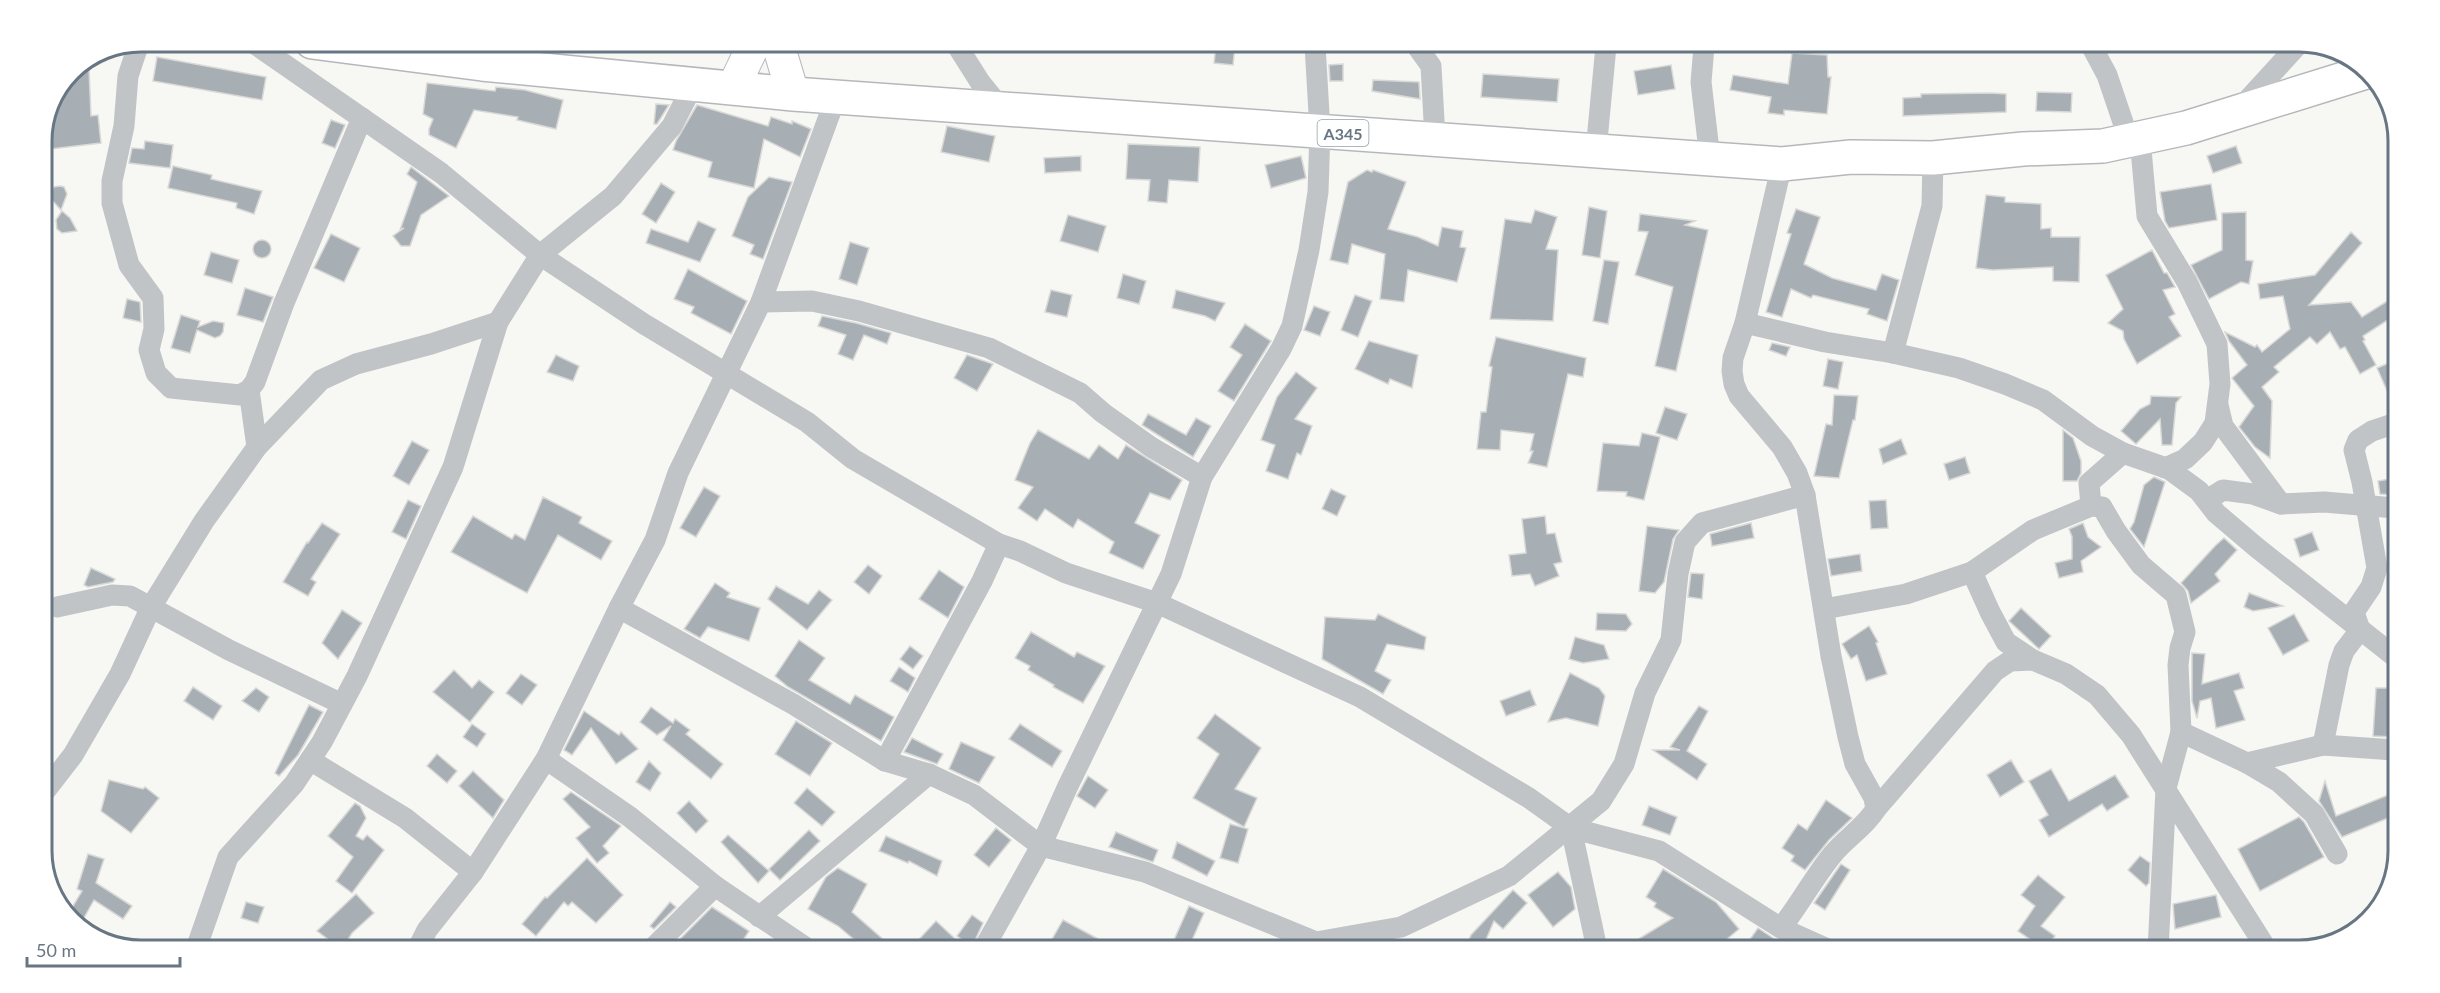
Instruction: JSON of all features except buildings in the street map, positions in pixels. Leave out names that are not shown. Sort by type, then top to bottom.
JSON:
[{"type":"highway","name":"A345","points":[[454,52],[482,54],[693,85],[793,94],[1782,164],[1851,157],[1933,158],[2022,149],[2103,146],[2235,113],[2357,75]]},
{"type":"main road","points":[[733,88],[750,52]]},
{"type":"main road","points":[[780,52],[793,94]]},
{"type":"street","points":[[266,52],[441,173],[540,255],[727,375],[807,422],[852,459],[999,544],[1020,551],[1066,573],[1157,603],[1360,697],[1529,798],[1570,828],[1659,851],[1786,936],[1798,906],[1833,854],[1870,819],[1995,671],[2010,661],[2033,660]]},
{"type":"street","points":[[961,52],[980,82],[1001,108]]},
{"type":"street","points":[[988,940],[1041,846],[1171,574],[1202,477],[1281,349],[1292,326],[1309,250],[1318,192],[1320,131],[1315,52]]},
{"type":"street","points":[[1421,52],[1431,66],[1435,139]]},
{"type":"street","points":[[1596,151],[1605,52]]},
{"type":"street","points":[[1704,52],[1701,82],[1710,159]]},
{"type":"street","points":[[2095,52],[2134,139],[2147,216],[2187,282],[2217,344],[2220,384],[2215,423],[2203,442],[2185,459],[2165,468]]},
{"type":"street","points":[[2235,113],[2291,52]]},
{"type":"street","points":[[136,53],[128,76],[124,126],[112,181],[112,203],[129,266],[153,298],[154,329],[149,350],[156,373],[171,388],[240,394],[249,390],[255,382],[284,303],[362,118]]},
{"type":"street","points":[[199,940],[228,857],[294,784],[342,704],[453,467],[498,322],[540,255],[613,196],[672,126],[693,85]]},
{"type":"street","points":[[422,940],[427,930],[473,872],[546,759],[619,608],[655,540],[678,473],[761,302],[836,97]]},
{"type":"street","points":[[1893,353],[1932,206],[1933,158]]},
{"type":"street","points":[[1782,164],[1745,322],[1733,358],[1734,384],[1739,396],[1782,447],[1797,472],[1805,495],[1848,738],[1855,765],[1874,798],[1876,810]]},
{"type":"street","points":[[761,302],[821,303],[859,311],[989,348],[1080,393],[1102,413],[1151,447],[1202,477]]},
{"type":"street","points":[[53,781],[73,755],[120,674],[151,607],[204,521],[257,447],[321,380],[356,364],[430,344],[498,322]]},
{"type":"street","points":[[1745,322],[1825,342],[1893,353],[1959,368],[2043,400],[2092,436],[2123,453],[2165,468],[2199,491],[2216,513],[2256,548],[2388,651]]},
{"type":"street","points":[[249,390],[257,447]]},
{"type":"street","points":[[2217,405],[2223,426],[2281,504]]},
{"type":"street","points":[[2360,630],[2354,612],[2371,587],[2377,568],[2354,450],[2358,440],[2372,431],[2387,426]]},
{"type":"street","points":[[2091,506],[2089,483],[2123,453]]},
{"type":"street","points":[[2207,500],[2223,490],[2253,494],[2281,504],[2324,502],[2388,507]]},
{"type":"street","points":[[1342,940],[1401,927],[1509,876],[1601,801],[1624,764],[1645,693],[1671,640],[1678,574],[1685,542],[1702,523],[1805,495]]},
{"type":"street","points":[[1824,609],[1906,594],[1972,572],[2033,530],[2091,506],[2102,507],[2141,565],[2176,595],[2186,632],[2180,648],[2178,665],[2181,732],[2166,788],[2159,940]]},
{"type":"street","points":[[885,761],[999,544]]},
{"type":"street","points":[[1972,572],[2006,642],[2033,660],[2066,674],[2097,695],[2131,735],[2261,940]]},
{"type":"street","points":[[57,607],[121,594],[342,704]]},
{"type":"street","points":[[619,608],[793,704],[885,761],[930,774],[974,795],[1041,846],[1145,872],[1301,940]]},
{"type":"street","points":[[2323,745],[2339,665],[2344,651],[2360,630]]},
{"type":"street","points":[[2181,732],[2247,763],[2279,782],[2314,814],[2337,854]]},
{"type":"street","points":[[2247,763],[2323,745],[2388,750]]},
{"type":"street","points":[[546,759],[630,817],[715,886],[794,940]]},
{"type":"street","points":[[310,760],[405,818],[473,872]]},
{"type":"street","points":[[759,917],[930,774]]},
{"type":"street","points":[[1570,828],[1595,940]]},
{"type":"street","points":[[661,940],[715,886]]}]
